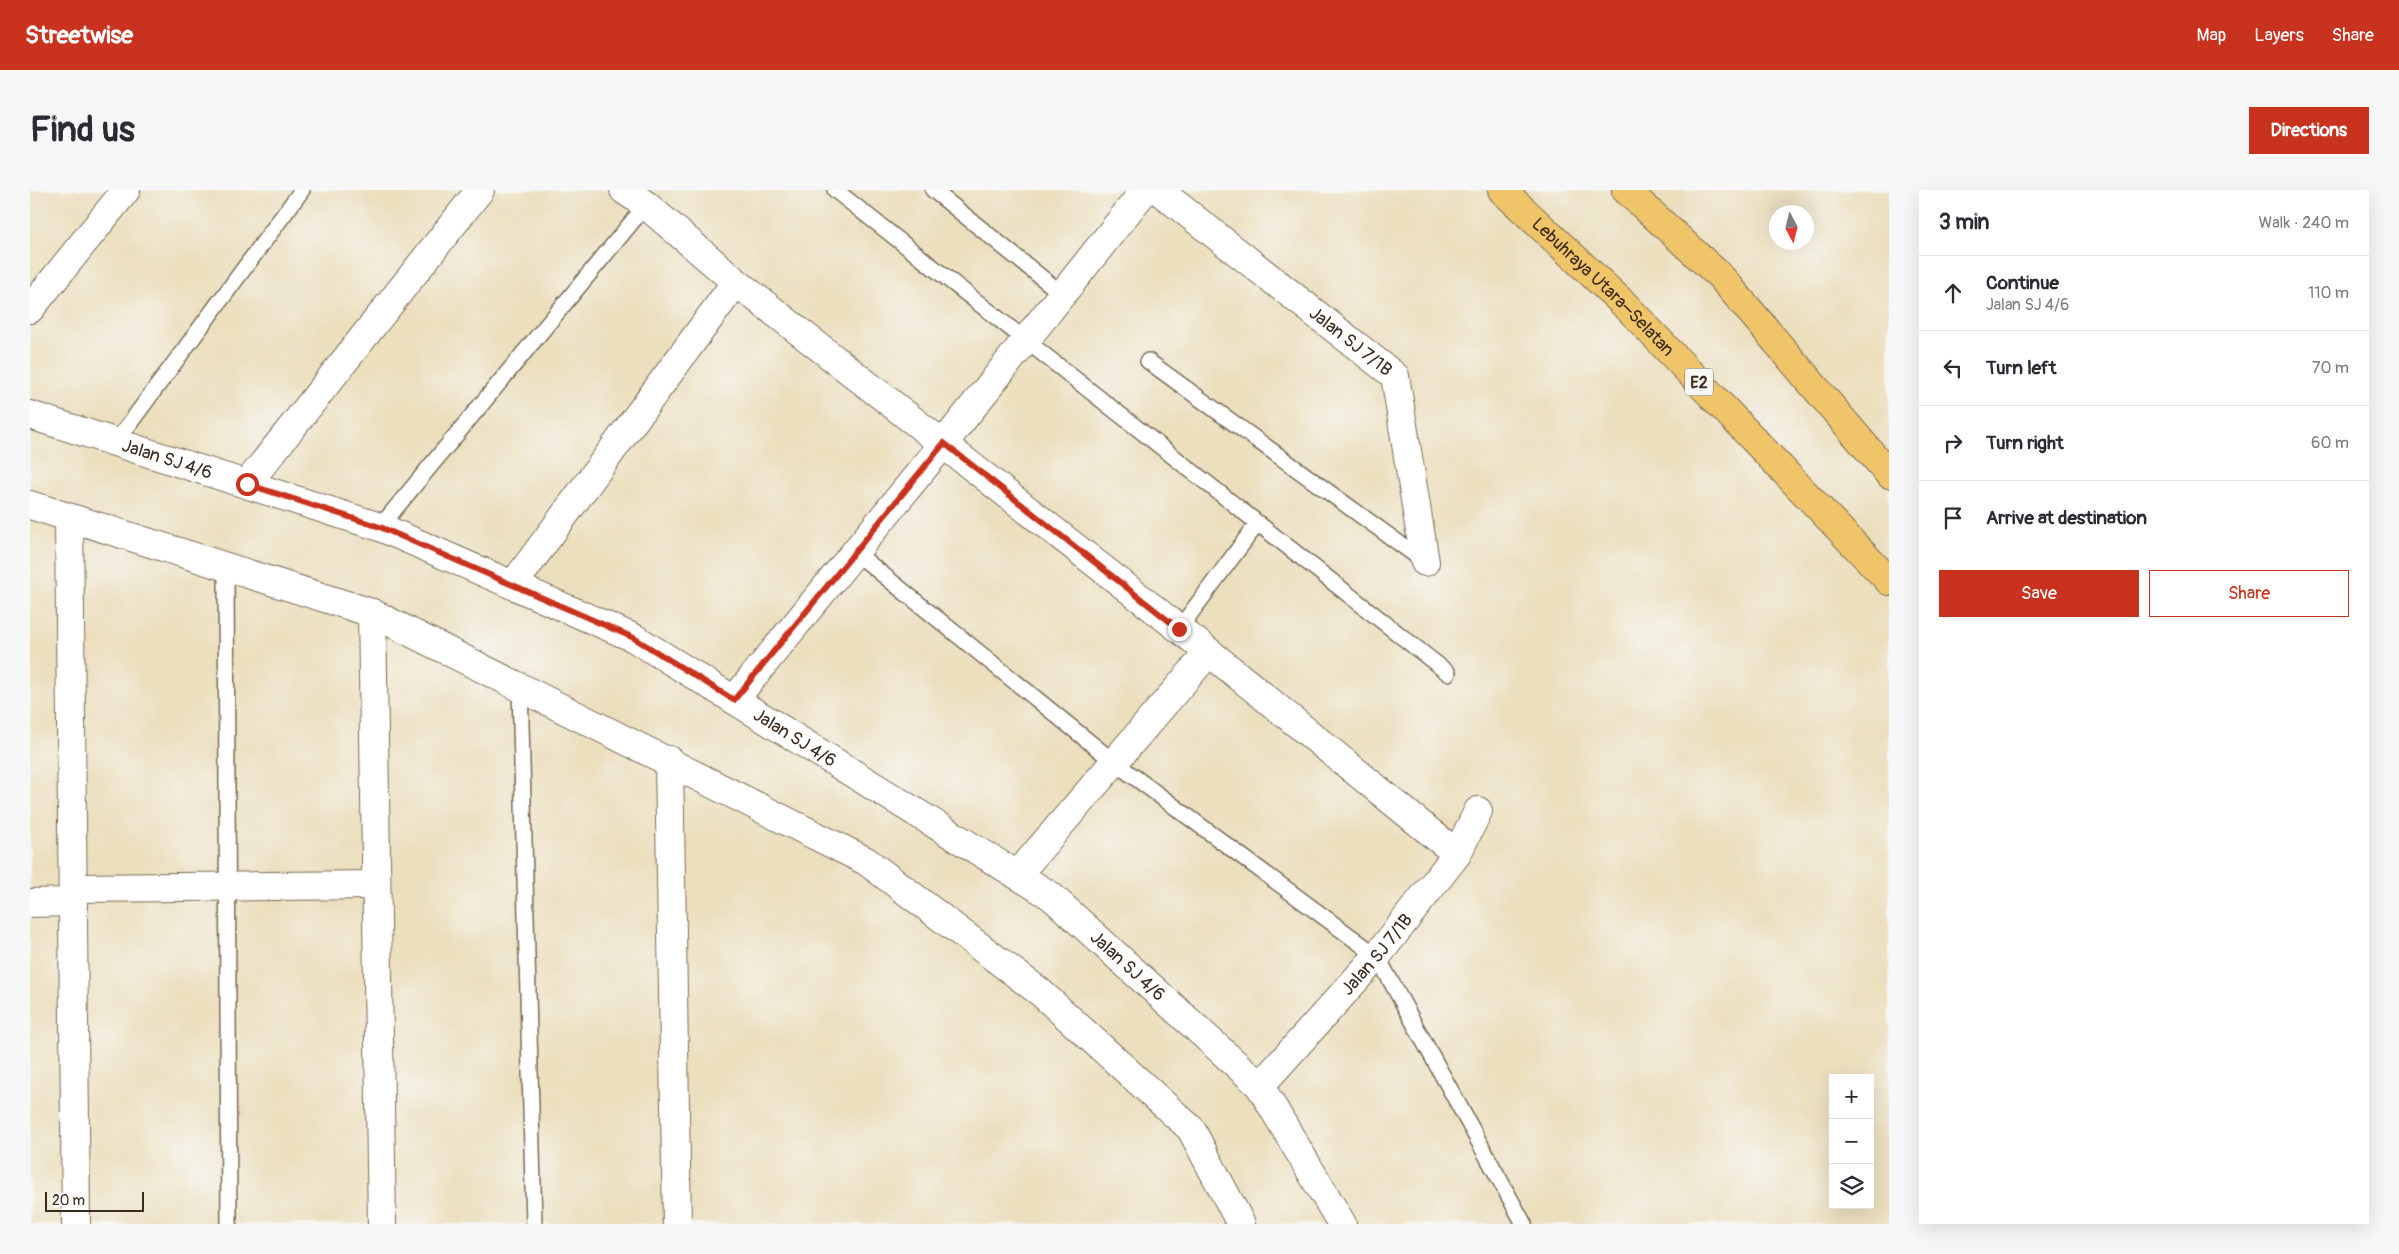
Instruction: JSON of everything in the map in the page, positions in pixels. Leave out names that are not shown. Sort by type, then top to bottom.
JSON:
[{"type":"highway","name":"Lebuhraya Utara–Selatan","points":[[1502,190],[1627,307],[1889,581]]},
{"type":"highway","points":[[1626,190],[1721,277],[1889,474]]},
{"type":"street","points":[[30,309],[126,190]]},
{"type":"street","points":[[247,484],[480,190]]},
{"type":"street","points":[[734,700],[944,443],[1145,190]]},
{"type":"street","name":"Jalan SJ 7/1B","points":[[1158,190],[1395,376],[1425,562]]},
{"type":"street","points":[[643,195],[736,282],[1209,652],[1457,854]]},
{"type":"street","points":[[513,585],[736,282]]},
{"type":"street","name":"Jalan SJ 4/6","points":[[30,414],[380,527],[634,638],[1017,874],[1051,896],[1260,1086],[1342,1224]]},
{"type":"street","points":[[30,505],[372,613],[669,760],[866,861],[1040,992],[1191,1129],[1241,1224]]},
{"type":"street","points":[[69,518],[76,1224]]},
{"type":"street","points":[[372,613],[382,1224]]},
{"type":"street","points":[[1017,874],[1209,652]]},
{"type":"street","points":[[669,760],[677,1224]]},
{"type":"street","name":"Jalan SJ 7/1B","points":[[1260,1086],[1378,956],[1457,854],[1478,811]]},
{"type":"street","points":[[30,903],[73,895],[227,886],[376,885]]},
{"type":"lane","points":[[116,442],[302,190]]},
{"type":"lane","points":[[835,190],[1448,673]]},
{"type":"lane","points":[[933,190],[1062,294]]},
{"type":"lane","points":[[380,527],[643,195]]},
{"type":"lane","points":[[1148,361],[1425,562]]},
{"type":"lane","points":[[1179,629],[1257,524]]},
{"type":"lane","points":[[855,552],[1114,762],[1378,956],[1524,1224]]},
{"type":"lane","points":[[226,566],[229,1224]]},
{"type":"lane","points":[[520,686],[534,1224]]},
{"type":"route","points":[[247,484],[380,527],[634,638],[734,700],[944,443],[1179,629]]}]
